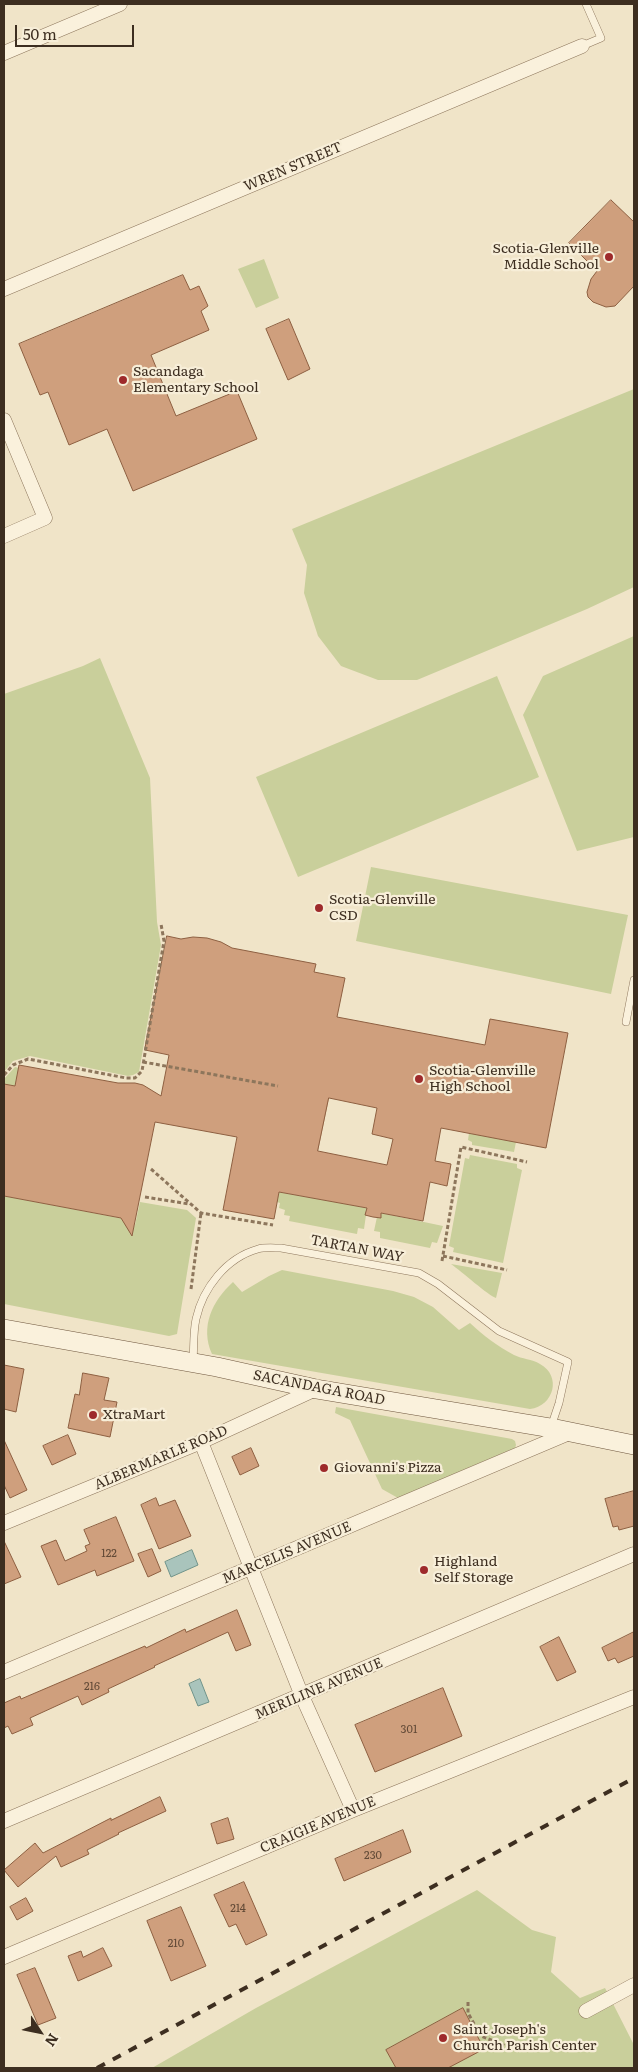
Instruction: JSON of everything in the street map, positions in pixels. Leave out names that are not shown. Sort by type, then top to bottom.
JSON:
[{"type":"main road","name":"SACANDAGA ROAD","points":[[4,1329],[193,1363],[316,1390],[551,1428],[634,1446]]},
{"type":"street","points":[[4,53],[120,4]]},
{"type":"street","name":"WREN STREET","points":[[4,289],[582,46]]},
{"type":"street","points":[[4,420],[45,518],[4,536]]},
{"type":"street","name":"ALBERMARLE ROAD","points":[[4,1523],[201,1442],[316,1390]]},
{"type":"street","name":"MARCELIS AVENUE","points":[[4,1672],[251,1569],[569,1432]]},
{"type":"street","points":[[201,1442],[302,1696],[354,1810]]},
{"type":"street","name":"MERILINE AVENUE","points":[[4,1821],[634,1554]]},
{"type":"street","name":"CRAIGIE AVENUE","points":[[4,1957],[354,1810],[634,1696]]},
{"type":"street","points":[[586,2011],[634,1984]]},
{"type":"lane","points":[[582,46],[601,38],[586,4]]},
{"type":"lane","points":[[626,1022],[634,980]]},
{"type":"lane","name":"TARTAN WAY","points":[[193,1363],[196,1320],[205,1292],[222,1270],[258,1249],[281,1248],[419,1273],[438,1284],[499,1332],[568,1362],[559,1404],[551,1428]]},
{"type":"path","points":[[4,1075],[13,1065],[28,1059],[126,1078],[135,1078],[142,1071],[164,941],[161,924]]},
{"type":"path","points":[[143,1062],[278,1086]]},
{"type":"path","points":[[442,1261],[461,1147],[527,1162]]},
{"type":"path","points":[[151,1169],[201,1213],[273,1225]]},
{"type":"path","points":[[145,1197],[190,1204]]},
{"type":"path","points":[[191,1289],[201,1213]]},
{"type":"path","points":[[443,1256],[506,1270]]},
{"type":"path","points":[[468,2002],[468,2013],[481,2036],[511,2048]]},
{"type":"green space","points":[[264,259],[279,298],[256,308],[238,269]]},
{"type":"green space","points":[[634,389],[634,587],[587,609],[417,680],[378,680],[341,666],[318,636],[304,593],[307,565],[292,529]]},
{"type":"green space","points":[[634,636],[634,837],[577,851],[523,715],[543,676]]},
{"type":"green space","points":[[100,658],[150,778],[157,922],[161,945],[139,1072],[128,1076],[30,1056],[13,1061],[4,1072],[4,694],[83,666]]},
{"type":"green space","points":[[497,676],[539,777],[298,877],[256,777]]},
{"type":"green space","points":[[371,867],[628,915],[611,994],[356,941]]},
{"type":"green space","points":[[15,1067],[19,1068],[15,1086],[5,1084],[4,1086],[4,1079]]},
{"type":"green space","points":[[469,1133],[516,1142],[514,1152],[472,1145],[472,1142],[468,1140]]},
{"type":"green space","points":[[470,1155],[517,1164],[517,1168],[522,1170],[503,1263],[453,1252],[454,1248],[449,1246],[465,1158],[469,1159]]},
{"type":"green space","points":[[279,1192],[367,1208],[364,1229],[358,1228],[357,1234],[289,1221],[290,1216],[284,1215],[285,1210],[279,1208],[280,1203],[277,1202]]},
{"type":"green space","points":[[4,1196],[125,1219],[133,1228],[140,1202],[187,1210],[196,1218],[177,1334],[169,1336],[4,1304]]},
{"type":"green space","points":[[381,1213],[443,1226],[437,1243],[432,1242],[430,1248],[380,1238],[380,1232],[374,1231],[377,1217],[381,1218]]},
{"type":"green space","points":[[451,1264],[502,1273],[496,1298],[487,1293]]},
{"type":"green space","points":[[282,1270],[393,1291],[414,1297],[433,1307],[459,1330],[470,1323],[508,1352],[537,1362],[547,1369],[553,1383],[550,1397],[538,1407],[530,1409],[212,1354],[207,1334],[208,1324],[210,1315],[219,1297],[233,1282],[242,1292]]},
{"type":"green space","points":[[336,1407],[512,1439],[516,1445],[515,1448],[398,1498],[382,1489],[350,1420],[335,1413]]},
{"type":"green space","points":[[477,1890],[532,1930],[556,1937],[551,1972],[580,1998],[605,1988],[634,2045],[634,2068],[152,2068],[256,2008]]},
{"type":"water","points":[[192,1550],[198,1565],[171,1577],[165,1562]]},
{"type":"water","points":[[200,1679],[209,1702],[198,1706],[189,1684]]},
{"type":"building","name":"Scotia-Glenville Middle School","points":[[611,200],[634,222],[634,286],[615,306],[606,307],[593,302],[588,297],[587,292],[591,279],[597,271],[569,243]]},
{"type":"building","name":"Sacandaga Elementary School","points":[[183,275],[190,290],[199,286],[208,306],[201,311],[209,330],[151,355],[176,416],[237,391],[257,439],[133,491],[107,429],[69,445],[48,392],[40,395],[19,344]]},
{"type":"building","points":[[289,319],[310,369],[288,380],[266,329]]},
{"type":"building","name":"Scotia-Glenville High School","points":[[167,936],[181,939],[193,937],[207,938],[232,948],[316,964],[314,972],[345,978],[337,1017],[485,1045],[490,1019],[568,1033],[546,1148],[441,1128],[435,1161],[451,1164],[447,1186],[430,1182],[423,1221],[381,1213],[381,1218],[373,1217],[365,1215],[367,1208],[279,1192],[274,1219],[223,1210],[237,1137],[155,1122],[132,1236],[121,1218],[4,1196],[4,1084],[15,1086],[19,1065],[118,1083],[135,1083],[143,1085],[161,1096],[169,1055],[145,1050]],"holes":[[[329,1098],[377,1108],[372,1134],[393,1139],[387,1165],[318,1151]]]},
{"type":"building","points":[[4,1365],[24,1369],[16,1412],[4,1409]]},
{"type":"building","name":"XtraMart","points":[[83,1373],[109,1378],[104,1400],[117,1402],[110,1437],[68,1428],[75,1394],[79,1395]]},
{"type":"building","points":[[68,1435],[76,1454],[52,1465],[43,1446]]},
{"type":"building","points":[[4,1440],[27,1490],[10,1498],[4,1485]]},
{"type":"building","points":[[251,1448],[259,1466],[240,1475],[232,1457]]},
{"type":"building","points":[[634,1491],[634,1526],[619,1530],[618,1526],[613,1527],[605,1499]]},
{"type":"building","points":[[156,1498],[159,1506],[175,1500],[191,1536],[159,1549],[141,1505]]},
{"type":"building","points":[[116,1517],[134,1561],[97,1576],[95,1570],[58,1585],[41,1546],[56,1540],[65,1561],[87,1551],[85,1546],[90,1544],[84,1530]]},
{"type":"building","points":[[4,1541],[21,1577],[4,1584]]},
{"type":"building","points":[[152,1549],[161,1571],[148,1577],[138,1554]]},
{"type":"building","points":[[237,1610],[251,1645],[236,1651],[228,1632],[108,1689],[109,1692],[82,1705],[78,1696],[30,1718],[33,1725],[12,1734],[8,1726],[4,1728],[4,1703],[20,1696],[21,1699],[145,1646],[146,1648],[185,1629],[186,1632]]},
{"type":"building","points":[[634,1632],[634,1656],[618,1663],[615,1658],[608,1661],[602,1648]]},
{"type":"building","points":[[559,1637],[576,1672],[557,1681],[540,1647]]},
{"type":"building","points":[[443,1688],[462,1736],[375,1772],[355,1725]]},
{"type":"building","points":[[160,1797],[166,1811],[118,1833],[87,1850],[89,1854],[61,1867],[56,1856],[18,1887],[4,1870],[35,1843],[43,1853],[111,1818],[111,1820]]},
{"type":"building","points":[[228,1818],[234,1839],[217,1844],[211,1824]]},
{"type":"building","points":[[403,1830],[411,1852],[344,1881],[335,1859]]},
{"type":"building","points":[[244,1882],[267,1935],[246,1945],[236,1924],[229,1927],[214,1895]]},
{"type":"building","points":[[26,1898],[33,1911],[17,1920],[10,1907]]},
{"type":"building","points":[[181,1907],[206,1966],[171,1981],[147,1921]]},
{"type":"building","points":[[103,1948],[112,1966],[78,1981],[68,1956],[81,1951],[83,1957]]},
{"type":"building","points":[[35,1968],[56,2018],[38,2025],[17,1975]]},
{"type":"building","name":"Saint Joseph's Church Parish Center","points":[[463,2008],[484,2049],[448,2068],[396,2068],[386,2050]]},
{"type":"railway","points":[[97,2068],[634,1778]]},
{"type":"place","name":"Scotia-Glenville Middle School","points":[[609,257]]},
{"type":"place","name":"Sacandaga Elementary School","points":[[123,380]]},
{"type":"place","name":"Scotia-Glenville CSD","points":[[319,908]]},
{"type":"place","name":"Scotia-Glenville High School","points":[[419,1079]]},
{"type":"place","name":"XtraMart","points":[[93,1415]]},
{"type":"place","name":"Giovanni's Pizza","points":[[324,1468]]},
{"type":"place","name":"Highland Self Storage","points":[[424,1570]]},
{"type":"place","name":"Saint Joseph's Church Parish Center","points":[[443,2038]]}]
